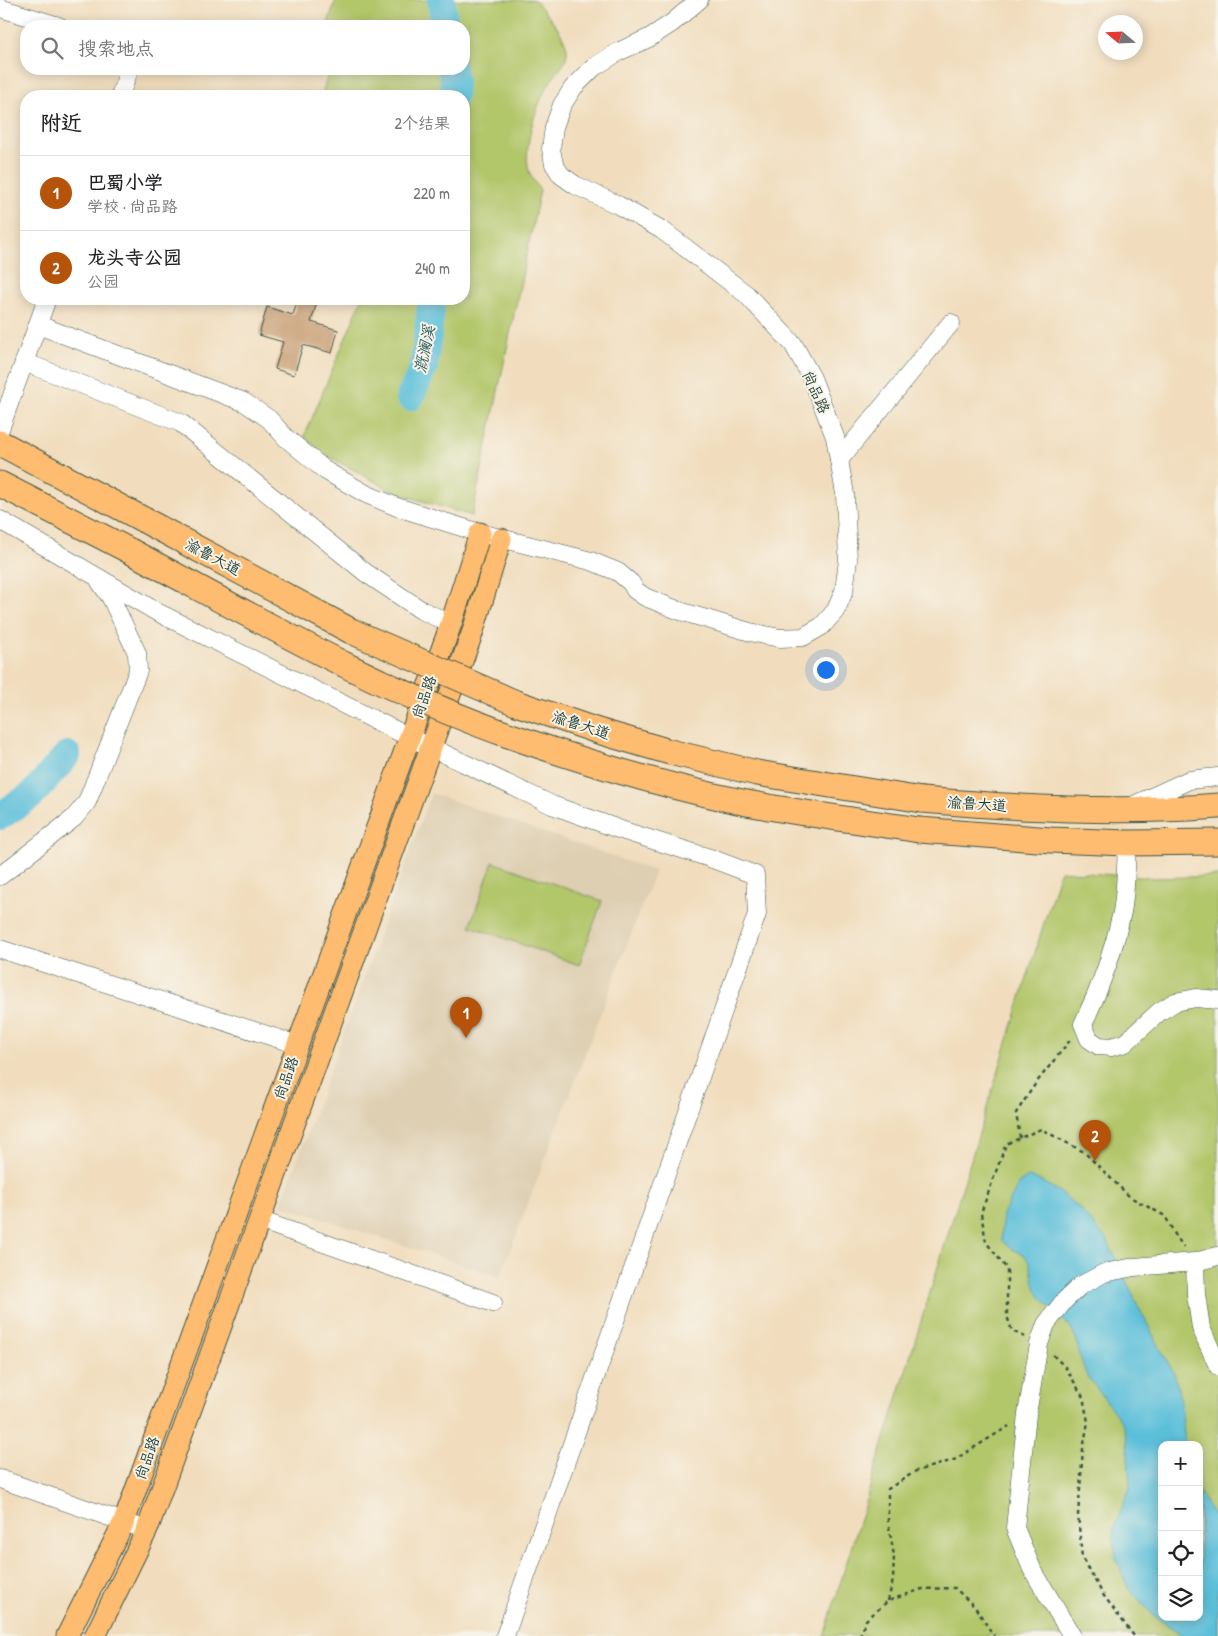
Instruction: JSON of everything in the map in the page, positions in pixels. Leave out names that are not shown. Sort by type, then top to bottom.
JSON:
[{"type":"highway","name":"渝鲁大道","points":[[0,443],[351,631],[516,703],[598,731],[670,752],[757,773],[922,800],[983,805],[1124,810],[1218,806]]},
{"type":"highway","name":"渝鲁大道","points":[[0,484],[336,661],[431,705],[510,736],[596,764],[748,803],[919,830],[1051,840],[1127,843],[1218,842]]},
{"type":"main road","name":"尚品路","points":[[67,1636],[124,1522],[451,624],[480,533]]},
{"type":"main road","name":"尚品路","points":[[95,1636],[147,1530],[473,631],[502,539]]},
{"type":"street","name":"尚品路","points":[[480,533],[591,561],[618,572],[631,583],[635,590],[645,597],[680,611],[750,632],[780,638],[803,636],[822,626],[836,610],[844,591],[848,560],[845,494],[835,437],[807,369],[792,344],[746,294],[662,230],[618,205],[575,184],[561,175],[554,164],[551,149],[554,127],[562,105],[573,88],[594,67],[620,50],[649,38],[672,23],[699,0]]},
{"type":"street","points":[[0,8],[39,20]]},
{"type":"street","points":[[122,90],[126,75]]},
{"type":"street","points":[[0,429],[45,305]]},
{"type":"street","points":[[839,460],[951,323]]},
{"type":"street","points":[[38,325],[244,402],[269,418],[286,438],[326,472],[366,494],[397,508],[480,533]]},
{"type":"street","points":[[24,362],[181,423],[366,573],[422,610],[451,624]]},
{"type":"street","points":[[0,520],[157,612],[430,748],[552,805],[755,875],[757,914],[505,1636]]},
{"type":"street","points":[[0,876],[74,818],[87,802],[138,671],[137,653],[111,598],[97,578]]},
{"type":"street","points":[[1124,810],[1189,780],[1218,777]]},
{"type":"street","points":[[1127,843],[1122,910],[1093,1005],[1083,1024],[1090,1040],[1098,1046],[1111,1047],[1125,1043],[1158,1012],[1175,1002],[1196,998],[1218,1000]]},
{"type":"street","points":[[0,948],[298,1045]]},
{"type":"street","points":[[259,1220],[493,1303]]},
{"type":"street","points":[[1072,1636],[1032,1569],[1015,1528],[1027,1414],[1040,1344],[1046,1324],[1064,1301],[1080,1286],[1104,1273],[1134,1267],[1196,1262],[1218,1256]]},
{"type":"street","points":[[1196,1262],[1196,1294],[1201,1328],[1218,1366]]},
{"type":"street","points":[[0,1479],[147,1530]]},
{"type":"path","points":[[1020,1138],[1016,1113],[1036,1083],[1083,1024]]},
{"type":"path","points":[[1134,1636],[1104,1596],[1082,1558],[1078,1515],[1083,1449],[1088,1422],[1083,1397],[1066,1368],[1040,1344],[1012,1331],[1007,1316],[1007,1269],[986,1242],[981,1213],[1006,1144],[1041,1129],[1084,1152],[1130,1197],[1165,1216],[1177,1238],[1196,1262]]},
{"type":"path","points":[[888,1601],[893,1580],[894,1556],[888,1521],[888,1489],[916,1471],[954,1460],[990,1440],[1027,1414]]},
{"type":"path","points":[[860,1636],[866,1620],[888,1601],[922,1589],[955,1588],[975,1607],[994,1636]]},
{"type":"shaded area","points":[[431,793],[655,871],[500,1277],[281,1205]]},
{"type":"green space","points":[[336,0],[535,0],[558,29],[567,48],[564,62],[545,90],[540,101],[529,140],[528,164],[531,176],[540,190],[472,516],[396,493],[328,456],[304,437],[359,305],[470,305],[470,90],[323,90],[328,75],[470,75],[470,20],[329,20]]},
{"type":"green space","points":[[493,862],[602,901],[579,965],[470,926]]},
{"type":"green space","points":[[1060,871],[1154,878],[1218,876],[1218,1636],[824,1636]]},
{"type":"water","points":[[1028,1177],[1037,1179],[1058,1191],[1077,1206],[1107,1240],[1140,1310],[1175,1376],[1181,1403],[1185,1441],[1158,1441],[1158,1619],[1128,1588],[1116,1558],[1113,1530],[1130,1488],[1127,1439],[1123,1424],[1086,1374],[1077,1341],[1071,1328],[1040,1297],[1035,1288],[1030,1263],[1024,1255],[1010,1248],[1002,1241],[1003,1214],[1019,1183]]},
{"type":"water","points":[[1203,1498],[1211,1512],[1218,1518],[1218,1636],[1184,1636],[1162,1621],[1203,1621]]},
{"type":"building","points":[[296,305],[316,305],[311,322],[338,330],[332,353],[303,345],[294,375],[275,369],[283,342],[259,335],[267,307],[293,315]]},
{"type":"waterway","name":"溉澜溪","points":[[441,0],[444,20]]},
{"type":"waterway","name":"溉澜溪","points":[[453,75],[453,90]]},
{"type":"waterway","name":"溉澜溪","points":[[410,397],[424,367],[431,305]]},
{"type":"waterway","name":"溉澜溪","points":[[0,816],[32,795],[67,755]]},
{"type":"place","name":"巴蜀小学","points":[[466,1038]]},
{"type":"place","name":"龙头寺公园","points":[[1095,1161]]}]
